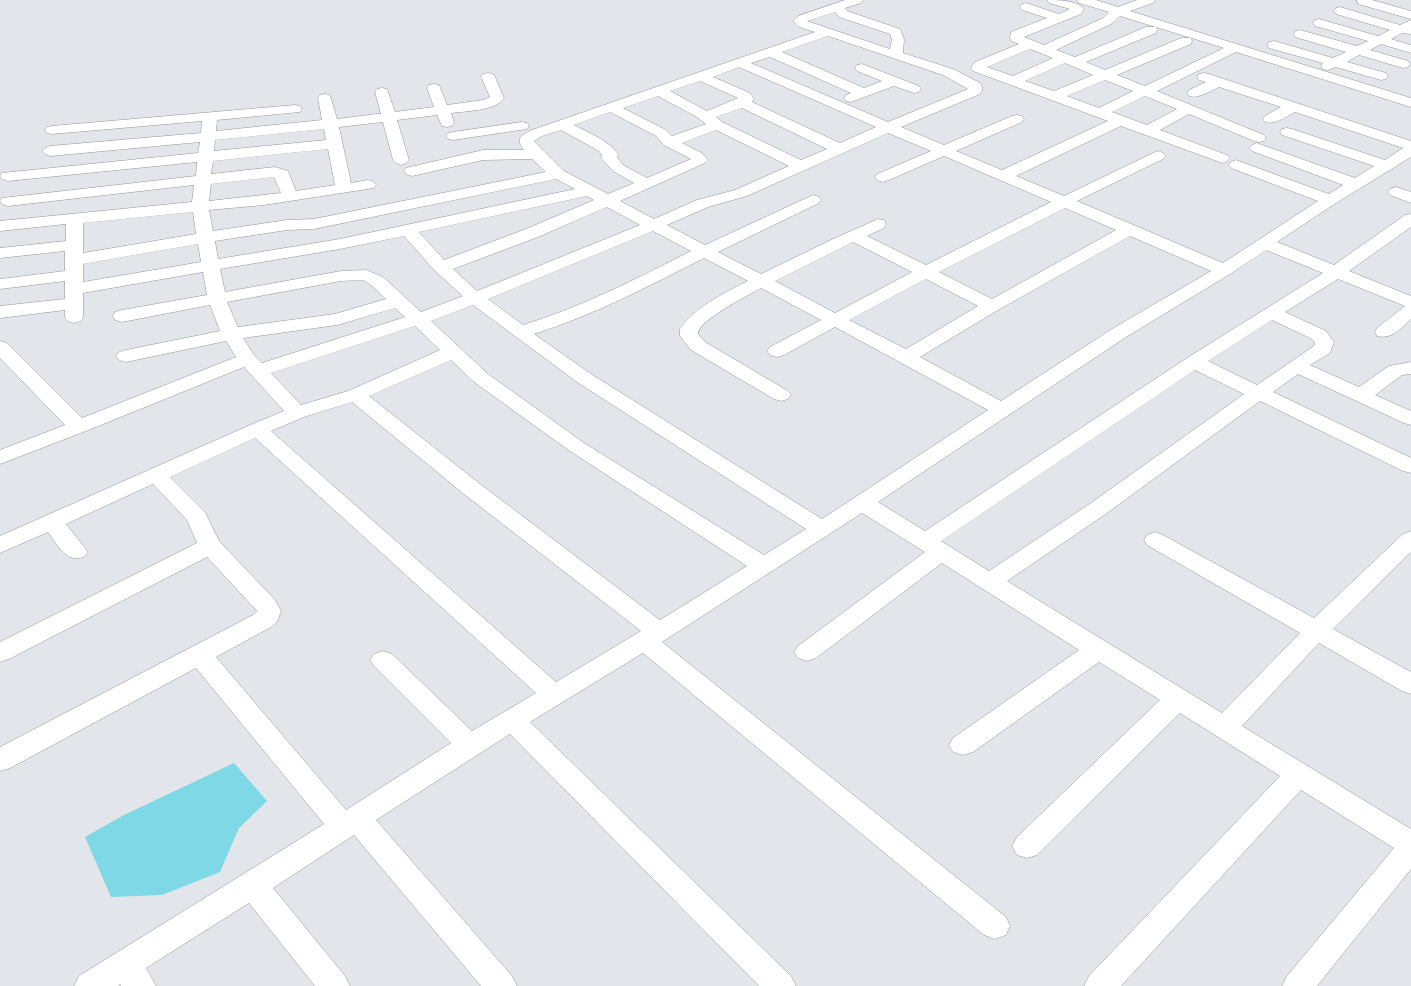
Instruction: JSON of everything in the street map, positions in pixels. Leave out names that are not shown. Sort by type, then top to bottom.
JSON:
[{"type":"street","points":[[0,458],[79,427],[252,365],[419,320],[654,225],[703,203],[741,193],[886,128],[975,91],[976,88],[969,82],[960,78],[799,21],[858,0]]},
{"type":"street","points":[[1053,0],[1074,6],[1078,9],[1077,11],[1015,36],[1044,50],[1241,130],[1258,143],[1356,184]]},
{"type":"street","points":[[1083,0],[1411,103]]},
{"type":"street","points":[[1044,50],[1107,22],[1118,11],[1148,0]]},
{"type":"street","points":[[1362,2],[1411,15]]},
{"type":"street","points":[[837,7],[843,14],[895,32],[898,39],[901,57]]},
{"type":"street","points":[[1026,7],[1059,18]]},
{"type":"street","points":[[1340,12],[1408,28]]},
{"type":"street","points":[[1319,23],[1411,48]]},
{"type":"street","points":[[1314,73],[1380,40],[1408,28]]},
{"type":"street","points":[[1013,81],[1151,30]]},
{"type":"street","points":[[828,32],[537,133],[527,139],[527,142],[536,154],[558,174],[836,319],[1002,410]]},
{"type":"street","points":[[1300,34],[1403,64]]},
{"type":"street","points":[[1054,96],[1186,41]]},
{"type":"street","points":[[1030,44],[978,66],[980,69],[1222,158]]},
{"type":"street","points":[[1273,44],[1380,76]]},
{"type":"street","points":[[1099,113],[1231,50]]},
{"type":"street","points":[[770,52],[863,93]]},
{"type":"street","points":[[901,57],[867,70],[914,89]]},
{"type":"street","points":[[740,63],[886,128],[1130,229],[1224,270]]},
{"type":"street","points":[[669,142],[747,99],[747,97],[700,76]]},
{"type":"street","points":[[50,151],[388,118],[486,104],[496,100],[497,98],[488,77]]},
{"type":"street","points":[[1204,77],[1411,146]]},
{"type":"street","points":[[834,105],[894,81]]},
{"type":"street","points":[[1194,93],[1218,82]]},
{"type":"street","points":[[434,88],[442,111],[460,149]]},
{"type":"street","points":[[659,90],[711,120],[801,166]]},
{"type":"street","points":[[382,92],[388,118],[401,160]]},
{"type":"street","points":[[325,98],[344,188]]},
{"type":"street","points":[[743,102],[840,149]]},
{"type":"street","points":[[441,267],[532,233],[700,160],[697,156],[669,142],[661,133],[611,107]]},
{"type":"street","points":[[1270,119],[1292,107]]},
{"type":"street","points":[[52,130],[294,109]]},
{"type":"street","points":[[1148,131],[1188,109]]},
{"type":"street","points":[[210,117],[200,207],[217,300],[232,334],[252,365],[297,413]]},
{"type":"street","points":[[883,177],[1017,119]]},
{"type":"street","points":[[1002,176],[1120,120]]},
{"type":"street","points":[[562,124],[604,148],[610,154],[610,161],[613,164],[646,184]]},
{"type":"street","points":[[453,136],[522,126]]},
{"type":"street","points":[[1202,151],[1241,130]]},
{"type":"street","points":[[1287,132],[1386,165]]},
{"type":"street","points":[[8,176],[335,144]]},
{"type":"street","points":[[90,986],[132,975],[253,884],[470,745],[513,721],[822,530],[1119,333],[1224,270],[1330,200],[1411,150]]},
{"type":"street","points":[[412,171],[483,155],[536,154]]},
{"type":"street","points":[[777,351],[925,271],[1063,201],[1158,156]]},
{"type":"street","points":[[1236,165],[1330,200]]},
{"type":"street","points":[[8,201],[204,179],[280,173],[282,174],[290,196]]},
{"type":"street","points":[[0,312],[74,282],[206,237],[287,225],[314,224],[558,174]]},
{"type":"street","points":[[0,226],[200,207],[368,185]]},
{"type":"street","points":[[0,284],[74,282],[212,266],[408,230],[590,191]]},
{"type":"street","points":[[1396,192],[1411,198]]},
{"type":"street","points":[[520,332],[555,321],[616,296],[705,251],[813,200]]},
{"type":"street","points":[[74,282],[75,219]]},
{"type":"street","points":[[781,395],[698,346],[691,340],[688,334],[692,325],[698,319],[762,281],[878,224]]},
{"type":"street","points":[[807,652],[932,547],[1194,362],[1336,272],[1408,224]]},
{"type":"street","points":[[906,357],[992,306],[1130,229]]},
{"type":"street","points":[[408,230],[441,267],[475,298],[520,332],[584,378],[822,530]]},
{"type":"street","points":[[854,236],[992,306]]},
{"type":"street","points":[[1264,243],[1411,302]]},
{"type":"street","points":[[0,253],[74,282]]},
{"type":"street","points":[[122,316],[217,300],[341,276],[360,274],[366,275],[377,281],[481,378],[577,447],[764,566]]},
{"type":"street","points":[[126,356],[232,334],[337,319],[399,301]]},
{"type":"street","points":[[1384,332],[1411,310]]},
{"type":"street","points":[[989,582],[1099,508],[1296,366],[1323,349],[1325,342],[1319,335],[1271,313]]},
{"type":"street","points":[[0,347],[79,427]]},
{"type":"street","points":[[4,537],[52,522],[257,429],[297,413],[355,395],[453,352]]},
{"type":"street","points":[[1194,362],[1411,466]]},
{"type":"street","points":[[1296,366],[1411,419]]},
{"type":"street","points":[[1360,396],[1396,370],[1411,368]]},
{"type":"street","points":[[355,395],[652,636],[995,926]]},
{"type":"street","points":[[257,429],[554,695]]},
{"type":"street","points":[[0,760],[200,655],[262,621],[268,616],[266,606],[210,546],[197,517],[156,475]]},
{"type":"street","points":[[863,503],[1177,700],[1411,844]]},
{"type":"street","points":[[52,522],[76,552]]},
{"type":"street","points":[[1224,728],[1316,631],[1411,539]]},
{"type":"street","points":[[1155,540],[1411,684]]},
{"type":"street","points":[[0,653],[210,546]]},
{"type":"street","points":[[963,745],[1097,650]]},
{"type":"street","points":[[200,655],[350,823],[501,986]]},
{"type":"street","points":[[383,660],[470,745]]},
{"type":"street","points":[[1027,846],[1177,700]]},
{"type":"street","points":[[513,721],[780,986]]},
{"type":"street","points":[[1100,986],[1298,774]]},
{"type":"street","points":[[1298,986],[1411,848]]},
{"type":"street","points":[[253,884],[334,986]]},
{"type":"water","points":[[234,763],[267,801],[239,828],[220,872],[162,895],[111,897],[85,837],[124,815]]}]
